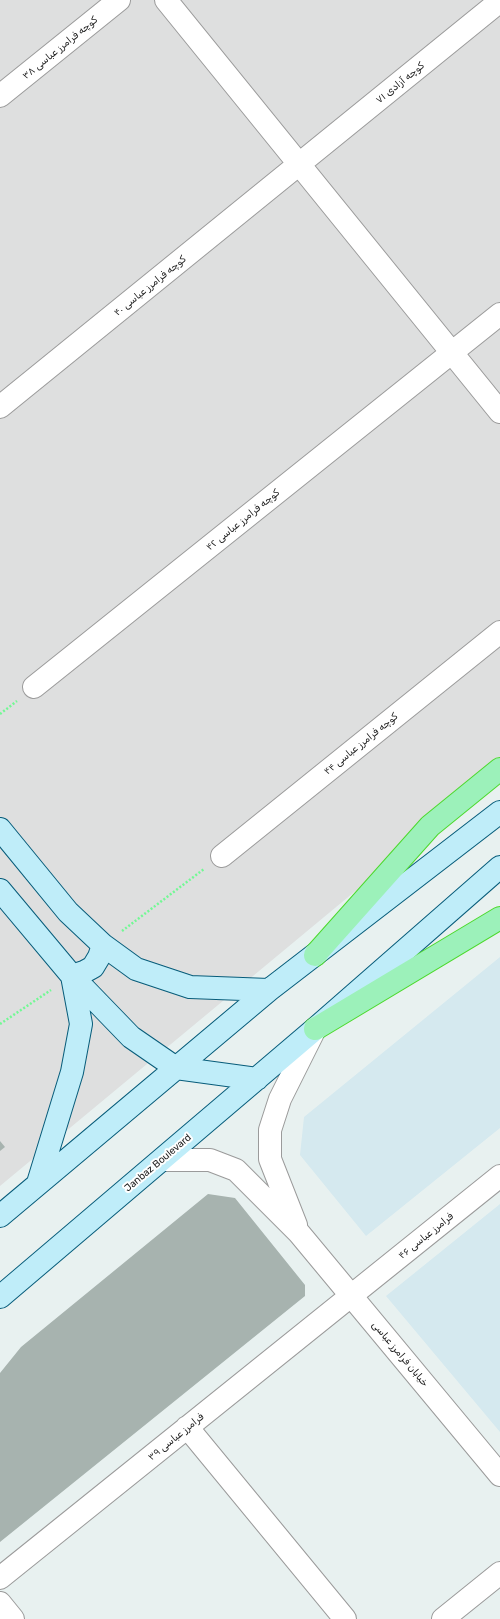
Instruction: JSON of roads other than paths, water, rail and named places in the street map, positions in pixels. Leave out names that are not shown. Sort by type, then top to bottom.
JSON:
[{"type":"highway","points":[[315,955],[430,826],[500,769]]},
{"type":"highway","points":[[315,1029],[500,918]]},
{"type":"main road","points":[[0,1216],[269,990],[500,812]]},
{"type":"main road","points":[[0,829],[68,912],[103,945],[136,969],[190,987],[269,990]]},
{"type":"main road","name":"Janbaz Boulevard","points":[[0,1297],[257,1079],[500,867]]},
{"type":"main road","points":[[0,890],[72,976],[132,1037],[176,1068],[257,1079]]},
{"type":"main road","points":[[72,976],[93,967],[99,957],[103,945]]},
{"type":"main road","points":[[38,1183],[72,1072],[81,1024],[72,976]]},
{"type":"street","name":"کوچه فرامرز عباسی ۳۸","points":[[0,96],[119,0]]},
{"type":"street","points":[[166,0],[500,412]]},
{"type":"street","name":"کوچه آزادی ۷۱","points":[[299,164],[500,1]]},
{"type":"street","name":"کوچه فرامرز عباسی ۴۰","points":[[0,407],[299,164]]},
{"type":"street","name":"کوچه فرامرز عباسی ۴۲","points":[[34,687],[500,314]]},
{"type":"street","name":"کوچه فرامرز عباسی ۴۴","points":[[222,856],[500,632]]},
{"type":"street","points":[[299,1233],[270,1159],[270,1130],[280,1099],[315,1029]]},
{"type":"street","points":[[162,1160],[210,1160],[236,1170],[299,1233]]},
{"type":"street","name":"فرامرز عباسی ۴۶","points":[[351,1296],[500,1176]]},
{"type":"street","name":"خیابان فرامرز عباسی","points":[[299,1233],[500,1475]]},
{"type":"street","name":"فرامرز عباسی ۳۹","points":[[0,1578],[351,1296]]},
{"type":"street","points":[[187,1427],[345,1619]]},
{"type":"street","points":[[443,1619],[500,1573]]},
{"type":"street","points":[[0,1602],[13,1619]]}]
